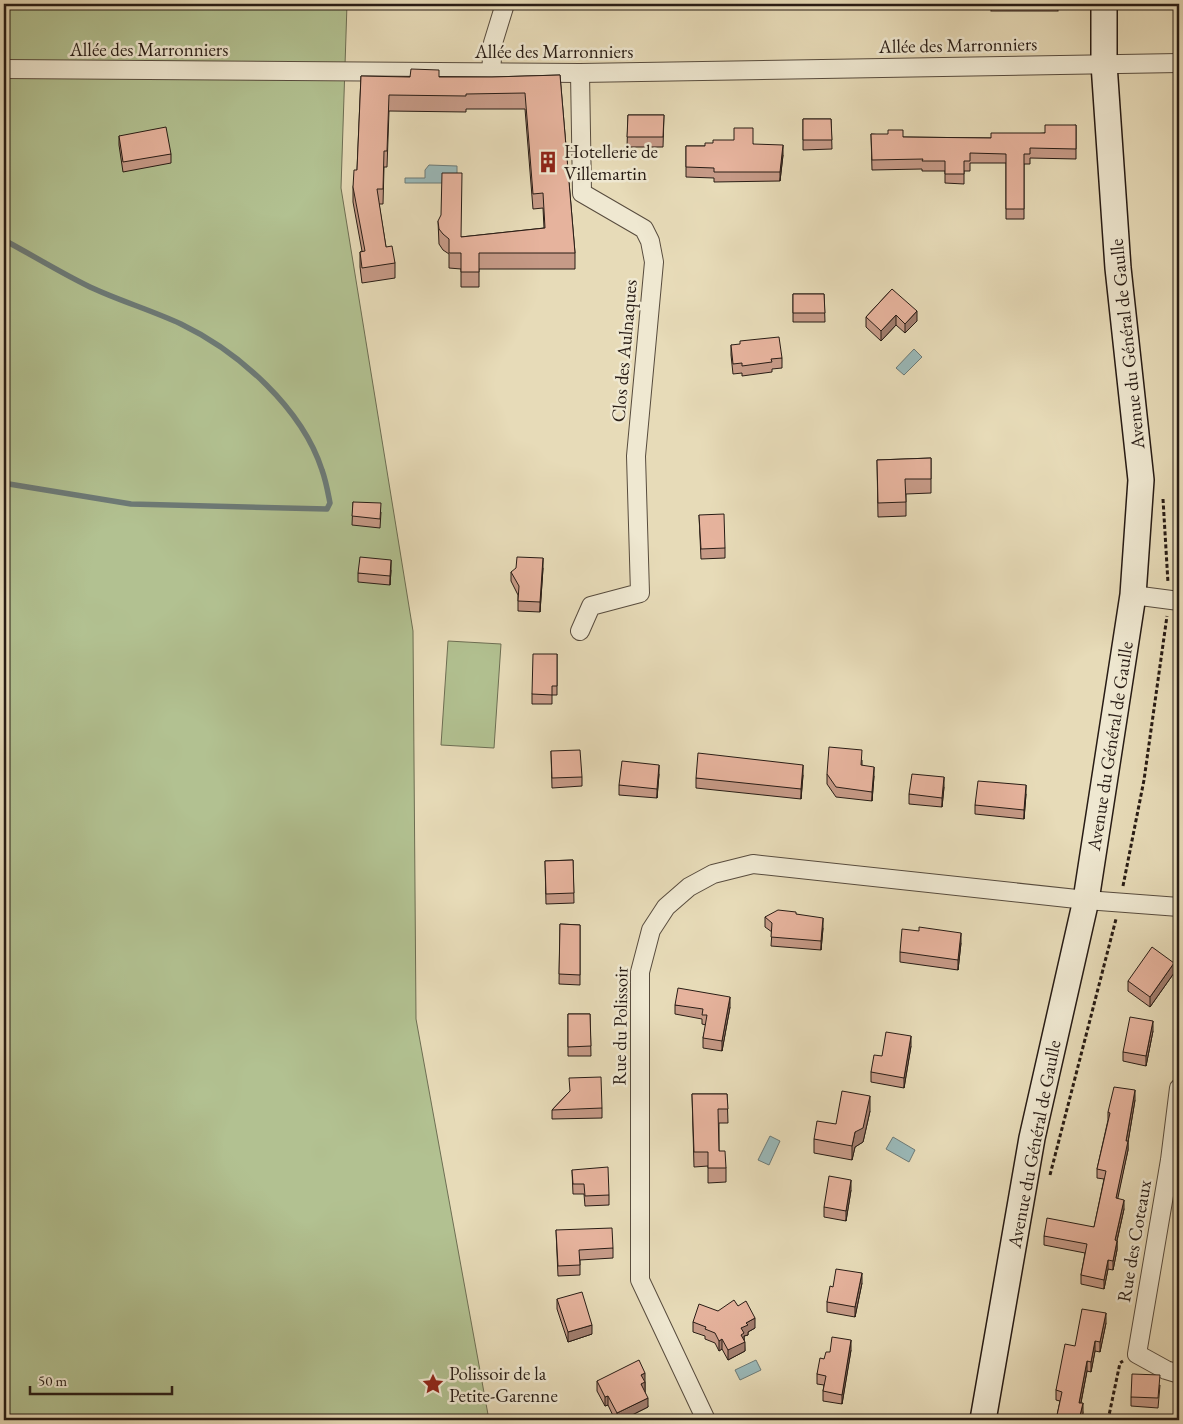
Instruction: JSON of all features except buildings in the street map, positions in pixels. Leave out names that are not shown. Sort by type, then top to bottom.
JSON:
[{"type":"main road","name":"Avenue du Général de Gaulle","points":[[983,1420],[1032,1138],[1086,900],[1134,595],[1141,480],[1118,268],[1104,64],[1104,4]]},
{"type":"street","points":[[491,73],[493,42],[505,4]]},
{"type":"street","name":"Allée des Marronniers","points":[[4,69],[491,73],[1179,63]]},
{"type":"street","name":"Clos des Aulnaques","points":[[580,72],[582,193],[644,229],[650,241],[654,262],[636,456],[640,593],[591,606],[580,631]]},
{"type":"street","points":[[1134,595],[1179,601]]},
{"type":"street","name":"Rue du Polissoir","points":[[706,1420],[640,1280],[640,972],[651,930],[666,907],[689,887],[713,874],[753,864],[1086,900],[1179,907]]},
{"type":"street","name":"Rue des Coteaux","points":[[1137,1354],[1170,1160],[1179,1088]]},
{"type":"street","points":[[1137,1354],[1166,1370],[1179,1374]]},
{"type":"path","points":[[1108,1420],[1120,1363],[1137,1354]]},
{"type":"green space","points":[[4,4],[347,4],[341,188],[413,631],[416,1019],[489,1420],[4,1420]]},
{"type":"green space","points":[[448,641],[501,644],[494,748],[441,745]]},
{"type":"water","points":[[429,165],[457,166],[457,183],[405,183],[405,178],[425,178],[425,170]]},
{"type":"water","points":[[914,349],[922,357],[904,375],[896,368]]},
{"type":"water","points":[[770,1136],[780,1141],[769,1165],[758,1160]]},
{"type":"water","points":[[893,1137],[915,1150],[909,1162],[886,1149]]},
{"type":"water","points":[[756,1360],[761,1370],[740,1380],[735,1370]]},
{"type":"waterway","points":[[4,240],[90,287],[181,324],[225,350],[246,366],[266,384],[300,425],[313,447],[322,470],[330,503],[327,509],[131,504],[4,484]]},
{"type":"place","name":"Hotellerie de Villemartin","points":[[548,162]]},
{"type":"place","name":"Polissoir de la Petite-Garenne","points":[[433,1384]]}]
